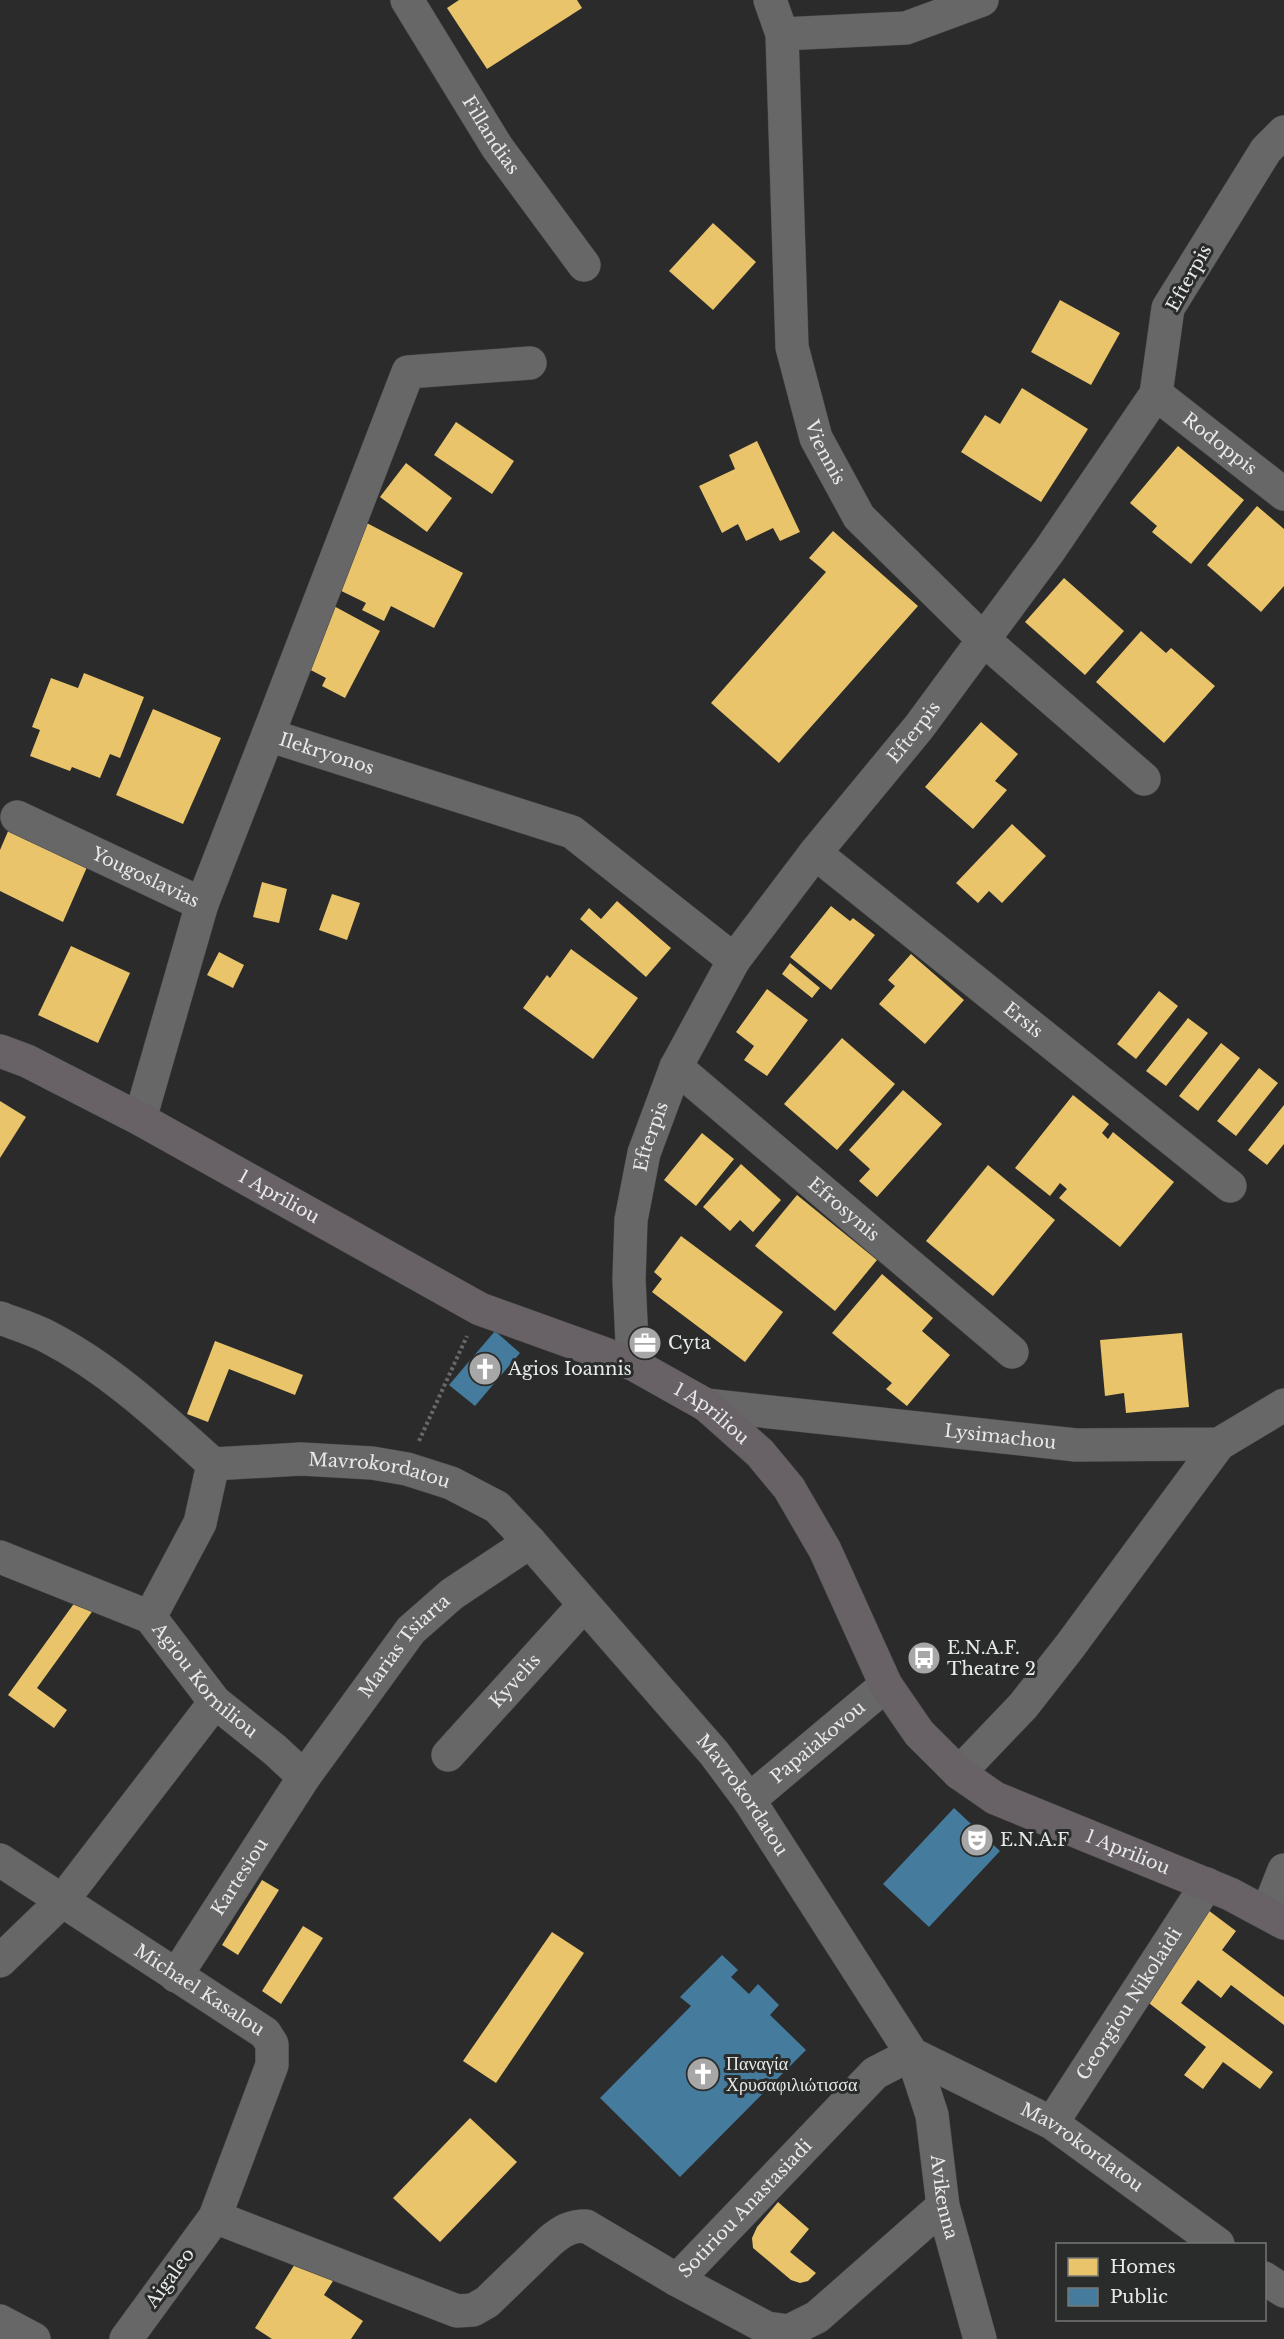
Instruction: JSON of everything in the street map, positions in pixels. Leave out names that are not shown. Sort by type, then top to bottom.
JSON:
[{"type":"main road","name":"1 Apriliou","points":[[0,1051],[27,1061],[140,1119],[480,1309],[633,1364],[706,1405],[760,1454],[789,1488],[825,1550],[886,1685],[919,1733],[959,1773],[995,1798],[1207,1884],[1275,1918]]},
{"type":"street","name":"Fillandias","points":[[407,0],[496,147],[584,265]]},
{"type":"street","name":"Viennis","points":[[770,0],[782,34],[792,346],[816,438],[859,517],[984,640],[1143,779]]},
{"type":"street","points":[[782,34],[906,28],[982,0]]},
{"type":"street","name":"Efterpis","points":[[633,1364],[628,1279],[631,1220],[644,1152],[676,1066],[734,960],[815,853],[920,727],[1049,551],[1156,394],[1168,309],[1266,150],[1284,132]]},
{"type":"street","name":"Ilekryonos","points":[[530,363],[408,372],[268,735],[572,832],[734,960]]},
{"type":"street","name":"Rodoppis","points":[[1156,394],[1284,494]]},
{"type":"street","points":[[202,904],[268,735]]},
{"type":"street","name":"Yougoslavias","points":[[16,817],[202,904],[140,1119]]},
{"type":"street","name":"Ersis","points":[[815,853],[1230,1186]]},
{"type":"street","name":"Efrosynis","points":[[676,1066],[1012,1352]]},
{"type":"street","points":[[0,1318],[46,1336],[95,1365],[165,1421],[213,1464],[200,1523],[150,1617]]},
{"type":"street","name":"Lysimachou","points":[[706,1405],[1076,1445],[1219,1444]]},
{"type":"street","points":[[959,1773],[1030,1697],[1219,1444],[1284,1405]]},
{"type":"street","name":"Mavrokordatou","points":[[213,1464],[301,1459],[372,1463],[407,1469],[451,1483],[497,1508],[530,1542],[714,1753],[749,1800],[912,2054],[1052,2123],[1217,2243]]},
{"type":"street","name":"Marias Tsiarta","points":[[303,1777],[411,1630],[452,1594],[530,1542]]},
{"type":"street","name":"Agiou Korniliou","points":[[0,1557],[150,1617],[215,1702],[275,1750],[303,1777]]},
{"type":"street","name":"Kyvelis","points":[[448,1755],[584,1605]]},
{"type":"street","name":"Papaiakovou","points":[[749,1800],[886,1685]]},
{"type":"street","points":[[0,1960],[62,1902],[215,1702]]},
{"type":"street","name":"Kartesiou","points":[[176,1976],[303,1777]]},
{"type":"street","name":"Michael Kasalou","points":[[0,1860],[257,2027],[265,2033],[272,2044],[272,2065],[215,2217]]},
{"type":"street","points":[[1275,1918],[1284,1870]]},
{"type":"street","name":"Georgiou Nikolaidi","points":[[1052,2123],[1207,1884]]},
{"type":"street","name":"Avikenna","points":[[912,2054],[932,2115],[944,2206],[980,2339]]},
{"type":"street","name":"Sotiriou Anastasiadi","points":[[215,2217],[456,2311],[473,2310],[487,2302],[550,2241],[573,2226],[586,2226],[677,2280],[875,2073],[912,2054]]},
{"type":"street","points":[[677,2280],[767,2328],[789,2331],[818,2318],[944,2206]]},
{"type":"street","name":"Aigaleo","points":[[126,2339],[215,2217]]},
{"type":"street","points":[[1266,2279],[1284,2291]]},
{"type":"street","points":[[0,2321],[34,2339]]},
{"type":"path","points":[[407,1469],[480,1309]]},
{"type":"building: Homes","points":[[459,0],[577,0],[582,8],[487,69],[447,8]]},
{"type":"building: Homes","points":[[713,223],[756,262],[713,310],[669,271]]},
{"type":"building: Homes","points":[[1060,300],[1120,333],[1091,385],[1031,352]]},
{"type":"building: Homes","points":[[1022,388],[1088,429],[1041,502],[961,452],[985,415],[1000,424]]},
{"type":"building: Homes","points":[[456,422],[514,461],[492,494],[434,455]]},
{"type":"building: Homes","points":[[757,441],[800,532],[780,541],[773,528],[746,541],[738,524],[722,533],[699,486],[735,469],[729,455]]},
{"type":"building: Homes","points":[[1178,446],[1244,500],[1191,564],[1152,532],[1157,526],[1130,503]]},
{"type":"building: Homes","points":[[406,463],[452,498],[427,532],[380,497]]},
{"type":"building: Homes","points":[[1257,506],[1284,529],[1284,586],[1261,612],[1207,565]]},
{"type":"building: Homes","points":[[361,520],[463,573],[434,628],[391,606],[384,621],[362,610],[366,603],[327,584]]},
{"type":"building: Homes","points":[[833,531],[918,606],[779,763],[711,703],[826,572],[809,558]]},
{"type":"building: Homes","points":[[1064,578],[1124,631],[1085,675],[1025,622]]},
{"type":"building: Homes","points":[[332,605],[380,631],[345,698],[322,686],[326,678],[301,665]]},
{"type":"building: Homes","points":[[1141,631],[1166,653],[1171,648],[1215,686],[1164,743],[1096,682]]},
{"type":"building: Homes","points":[[84,673],[144,697],[120,758],[110,754],[100,778],[72,767],[70,771],[30,756],[40,730],[32,727],[51,678],[78,688]]},
{"type":"building: Homes","points":[[153,709],[221,738],[183,824],[116,795]]},
{"type":"building: Homes","points":[[981,722],[1018,754],[995,781],[1007,790],[973,829],[925,787]]},
{"type":"building: Homes","points":[[12,822],[91,858],[63,922],[0,891],[0,850]]},
{"type":"building: Homes","points":[[1012,824],[1046,856],[1002,903],[989,891],[978,903],[956,883]]},
{"type":"building: Homes","points":[[262,882],[287,889],[279,923],[253,917]]},
{"type":"building: Homes","points":[[332,894],[360,903],[347,940],[319,930]]},
{"type":"building: Homes","points":[[617,901],[671,948],[646,977],[580,919],[589,908],[601,919]]},
{"type":"building: Homes","points":[[831,906],[850,921],[853,918],[875,935],[831,990],[790,957]]},
{"type":"building: Homes","points":[[71,946],[130,973],[98,1043],[38,1015]]},
{"type":"building: Homes","points":[[571,949],[638,998],[593,1059],[523,1008],[547,975],[550,978]]},
{"type":"building: Homes","points":[[219,952],[244,965],[233,988],[207,975]]},
{"type":"building: Homes","points":[[911,954],[964,1000],[925,1044],[879,1004],[895,986],[888,980]]},
{"type":"building: Homes","points":[[790,963],[820,988],[812,998],[782,974]]},
{"type":"building: Homes","points":[[767,989],[808,1020],[767,1076],[744,1060],[754,1046],[736,1032]]},
{"type":"building: Homes","points":[[1159,991],[1178,1006],[1136,1059],[1117,1044]]},
{"type":"building: Homes","points":[[1188,1018],[1208,1033],[1166,1086],[1146,1071]]},
{"type":"building: Homes","points":[[842,1038],[895,1084],[837,1150],[784,1104]]},
{"type":"building: Homes","points":[[1221,1043],[1240,1058],[1198,1111],[1179,1096]]},
{"type":"building: Homes","points":[[1259,1068],[1278,1083],[1236,1136],[1217,1121]]},
{"type":"building: Homes","points":[[903,1090],[942,1124],[877,1197],[859,1181],[870,1169],[849,1150]]},
{"type":"building: Homes","points":[[1073,1095],[1109,1124],[1102,1133],[1108,1139],[1113,1132],[1174,1182],[1120,1247],[1059,1198],[1067,1189],[1060,1183],[1050,1196],[1015,1168]]},
{"type":"building: Homes","points":[[0,1101],[26,1117],[0,1158]]},
{"type":"building: Homes","points":[[1284,1105],[1284,1144],[1267,1165],[1248,1150]]},
{"type":"building: Homes","points":[[702,1133],[734,1159],[696,1206],[664,1180]]},
{"type":"building: Homes","points":[[741,1164],[781,1200],[753,1232],[740,1220],[730,1231],[703,1207]]},
{"type":"building: Homes","points":[[988,1165],[1055,1220],[993,1296],[926,1241]]},
{"type":"building: Homes","points":[[797,1195],[877,1260],[835,1311],[755,1246]]},
{"type":"building: Homes","points":[[681,1236],[783,1312],[745,1362],[652,1292],[662,1279],[654,1272]]},
{"type":"building: Homes","points":[[882,1274],[933,1318],[922,1331],[950,1355],[907,1406],[886,1389],[892,1383],[832,1333]]},
{"type":"building: Homes","points":[[1182,1333],[1189,1407],[1126,1413],[1124,1393],[1105,1396],[1100,1340]]},
{"type":"building: Homes","points":[[215,1341],[303,1375],[295,1395],[229,1369],[208,1422],[187,1414]]},
{"type":"building: Homes","points":[[78,1598],[94,1609],[37,1688],[67,1710],[54,1728],[8,1695]]},
{"type":"building: Homes","points":[[262,1880],[279,1890],[238,1955],[222,1945]]},
{"type":"building: Homes","points":[[1208,1910],[1236,1931],[1222,1950],[1284,1997],[1284,2025],[1231,1985],[1221,1998],[1198,1980],[1181,2003],[1273,2072],[1260,2089],[1223,2062],[1203,2089],[1184,2075],[1206,2047],[1141,1997]]},
{"type":"building: Homes","points":[[303,1926],[323,1938],[281,2004],[262,1991]]},
{"type":"building: Homes","points":[[552,1932],[584,1953],[496,2083],[463,2061]]},
{"type":"building: Homes","points":[[470,2118],[517,2162],[440,2242],[393,2198]]},
{"type":"building: Homes","points":[[778,2202],[809,2229],[790,2252],[816,2273],[808,2281],[800,2283],[791,2280],[753,2248],[752,2238],[757,2227]]},
{"type":"building: Homes","points":[[298,2259],[333,2281],[324,2295],[363,2321],[351,2339],[272,2339],[255,2328]]},
{"type":"building: Public","name":"Agios Ioannis","points":[[495,1331],[520,1353],[475,1406],[449,1385]]},
{"type":"building: Public","points":[[954,1808],[1000,1851],[929,1927],[883,1884]]},
{"type":"building: Public","name":"Παναγία Χρυσαφιλιώτισσα","points":[[722,1955],[738,1970],[731,1977],[749,1994],[758,1984],[779,2005],[770,2015],[806,2050],[680,2177],[600,2098],[691,2006],[680,1997]]},
{"type":"place","name":"Cyta","points":[[645,1343]]},
{"type":"place","name":"Agios Ioannis","points":[[485,1369]]},
{"type":"place","name":"E.N.A.F. Theatre 2","points":[[924,1658]]},
{"type":"place","name":"E.N.A.F","points":[[977,1840]]},
{"type":"place","name":"Παναγία Χρυσαφιλιώτισσα","points":[[703,2074]]}]
